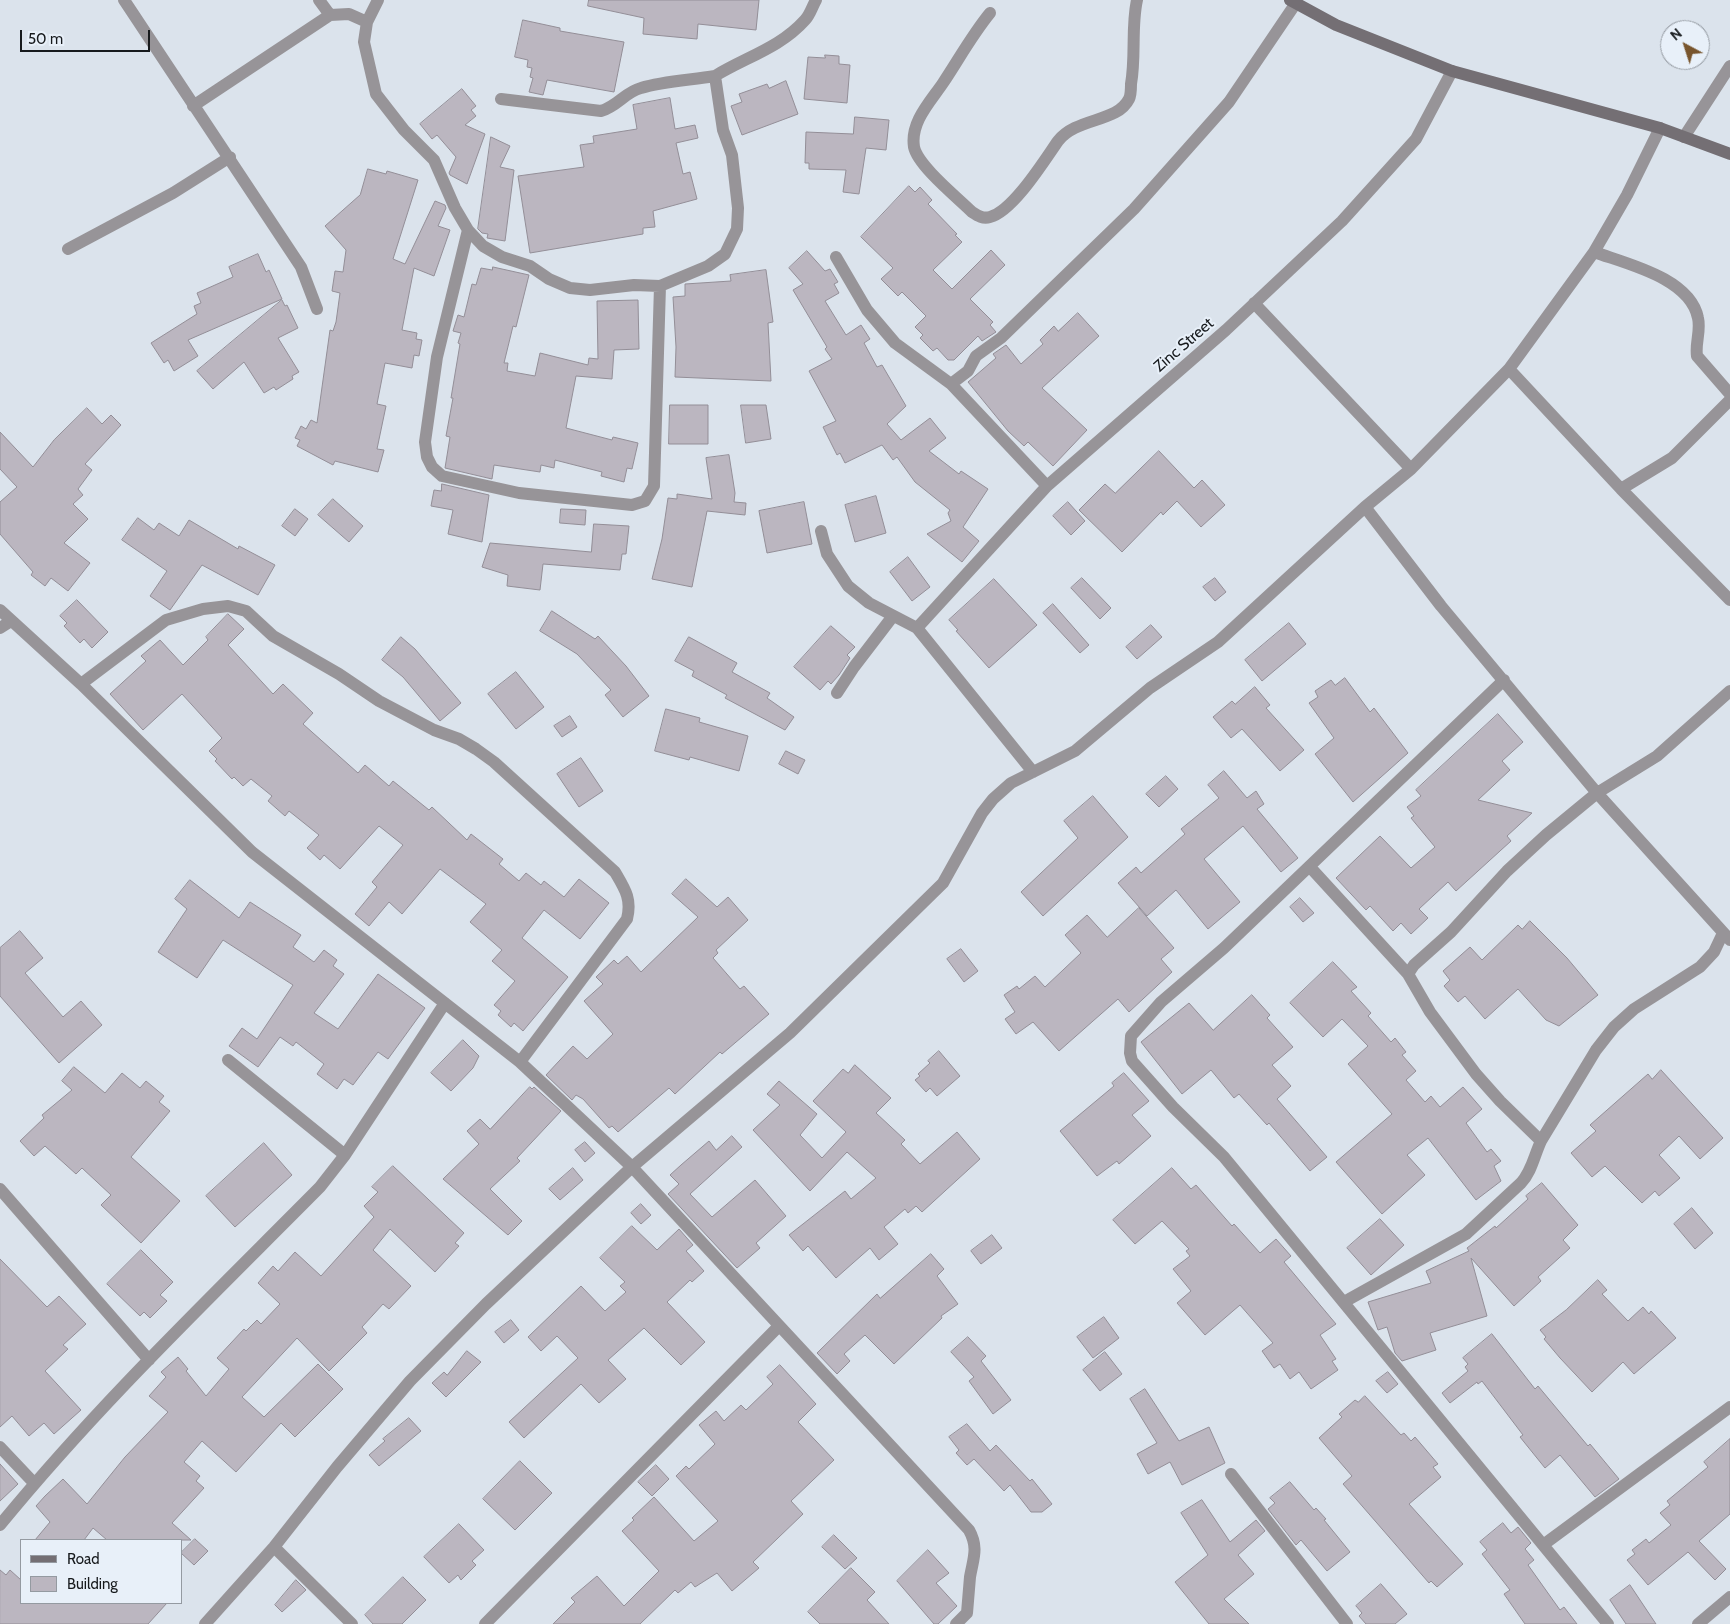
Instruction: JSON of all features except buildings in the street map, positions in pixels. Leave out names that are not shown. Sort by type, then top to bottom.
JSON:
[{"type":"street","points":[[124,0],[193,106],[230,157],[301,267],[318,309]]},
{"type":"street","points":[[319,0],[330,15]]},
{"type":"street","points":[[378,0],[367,22],[364,42],[376,94],[404,130],[434,160],[442,175],[446,190],[468,230],[483,246],[530,266],[550,279],[570,288],[590,290],[660,286],[718,260],[732,243],[737,229],[738,208],[732,155],[723,130],[715,76]]},
{"type":"street","points":[[501,99],[601,111],[614,107],[625,96],[641,88],[715,76],[738,62],[774,47],[790,35],[806,18],[816,0]]},
{"type":"street","points":[[990,13],[968,41],[944,82],[924,110],[916,126],[914,147],[921,162],[972,212],[982,218],[1003,212],[1038,170],[1060,139],[1070,130],[1095,118],[1108,117],[1119,110],[1129,99],[1134,66],[1137,0]]},
{"type":"street","points":[[951,384],[968,372],[976,356],[1001,338],[1134,209],[1229,102],[1293,1],[1336,25],[1452,71],[1660,128],[1730,154]]},
{"type":"street","points":[[193,106],[330,15],[349,14],[367,22]]},
{"type":"street","points":[[1684,137],[1730,66]]},
{"type":"street","name":"Zinc Street","points":[[916,628],[1047,486],[1254,303],[1342,221],[1416,139],[1452,71]]},
{"type":"street","points":[[206,1624],[274,1546],[337,1466],[410,1381],[486,1304],[632,1167],[790,1033],[944,883],[982,813],[1011,783],[1075,751],[1150,688],[1218,642],[1365,507],[1411,469],[1509,369],[1594,252],[1627,195],[1660,128]]},
{"type":"street","points":[[68,249],[173,193],[230,157]]},
{"type":"street","points":[[468,230],[436,357],[425,442],[427,457],[432,467],[442,476],[519,492],[632,505],[645,501],[654,486],[660,286]]},
{"type":"street","points":[[1594,252],[1660,277],[1679,288],[1693,304],[1698,317],[1700,332],[1696,348],[1697,356],[1730,394]]},
{"type":"street","points":[[836,257],[867,310],[896,343],[951,384],[1047,486]]},
{"type":"street","points":[[1254,303],[1411,469]]},
{"type":"street","points":[[1509,369],[1621,489],[1730,600]]},
{"type":"street","points":[[1621,489],[1672,458],[1730,400]]},
{"type":"street","points":[[1344,1302],[1466,1234],[1529,1174],[1534,1155],[1541,1141],[1596,1050],[1614,1027],[1634,1009],[1700,967],[1727,937],[1597,793],[1441,606],[1365,507]]},
{"type":"street","points":[[821,531],[827,554],[848,586],[869,603],[916,628],[1032,772]]},
{"type":"street","points":[[81,684],[166,620],[203,609],[228,606],[246,611],[273,636],[339,674],[379,701],[434,730],[459,740],[494,762],[615,872],[628,893],[630,907],[627,919],[520,1062]]},
{"type":"street","points":[[0,610],[81,684],[252,852],[520,1062],[632,1167],[969,1530],[974,1539],[974,1561],[967,1613],[956,1624]]},
{"type":"street","points":[[837,693],[854,667],[893,616]]},
{"type":"street","points":[[0,628],[11,621]]},
{"type":"street","points":[[1504,680],[1224,948],[1161,1002],[1131,1036],[1130,1053],[1132,1061],[1173,1107],[1224,1157],[1608,1624]]},
{"type":"street","points":[[1408,974],[1414,965],[1466,918],[1507,871],[1546,835],[1597,793],[1657,756],[1730,691]]},
{"type":"street","points":[[1310,867],[1408,974],[1430,1012],[1476,1074],[1500,1101],[1541,1141]]},
{"type":"street","points":[[0,1525],[34,1483],[148,1360],[320,1187],[345,1155],[445,1003]]},
{"type":"street","points":[[228,1060],[345,1155]]},
{"type":"street","points":[[0,1189],[148,1360]]},
{"type":"street","points":[[485,1624],[780,1326]]},
{"type":"street","points":[[1543,1545],[1730,1407]]},
{"type":"street","points":[[0,1447],[34,1483]]},
{"type":"street","points":[[1231,1474],[1347,1624]]},
{"type":"street","points":[[274,1546],[352,1624]]},
{"type":"street","points":[[1698,1624],[1730,1598]]}]
